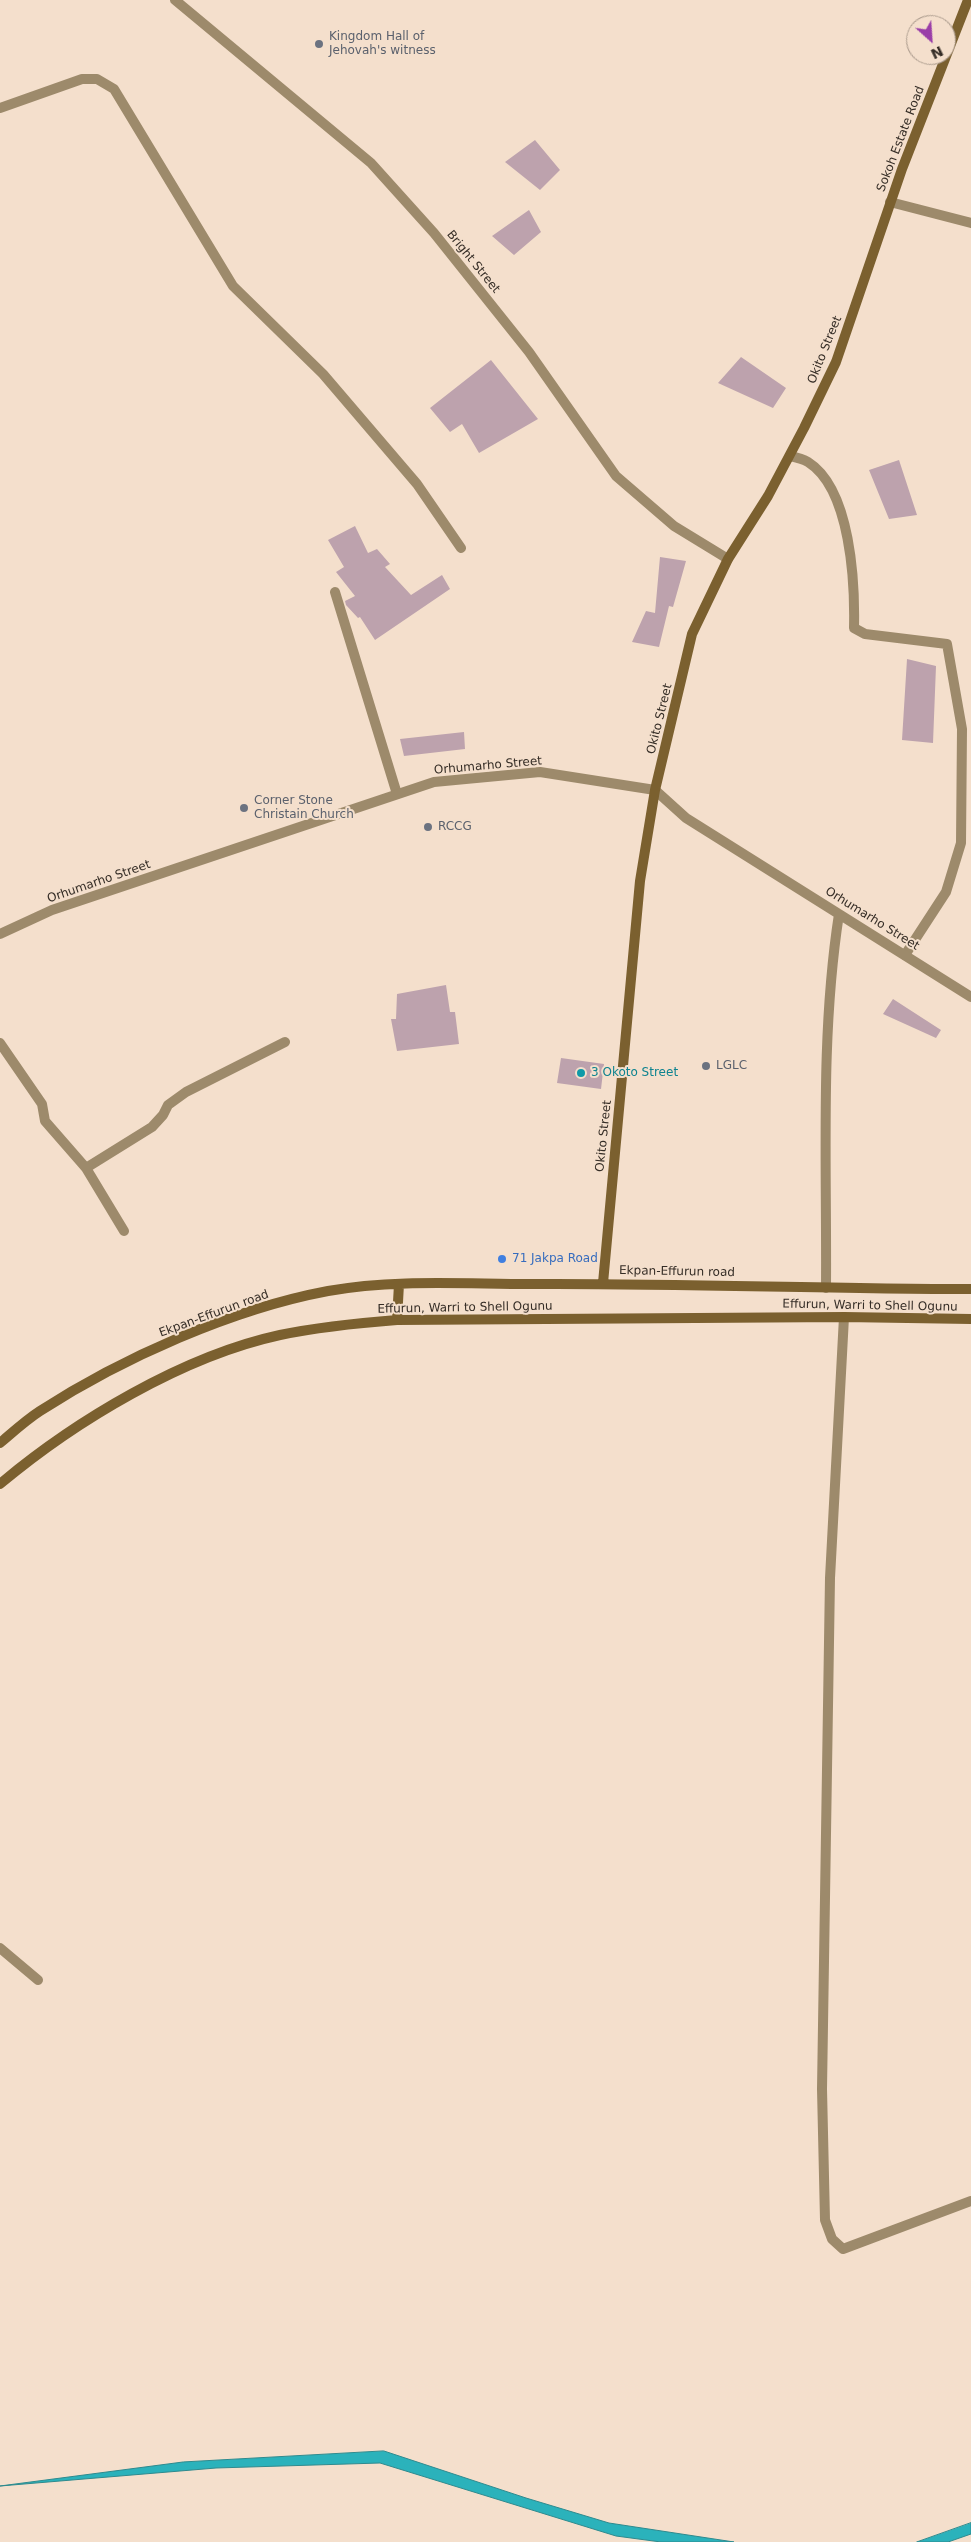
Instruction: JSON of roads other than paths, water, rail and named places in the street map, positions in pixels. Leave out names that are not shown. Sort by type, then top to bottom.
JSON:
[{"type":"main road","name":"Sokoh Estate Road","points":[[890,202],[968,0]]},
{"type":"main road","name":"Okito Street","points":[[602,1283],[640,881],[655,790],[692,634],[728,559],[768,496],[790,456],[836,362],[890,202]]},
{"type":"main road","name":"Ekpan-Effurun road","points":[[0,1443],[39,1412],[109,1372],[169,1342],[258,1308],[329,1291],[400,1284],[602,1283],[971,1289]]},
{"type":"main road","points":[[397,1320],[400,1284]]},
{"type":"main road","name":"Effurun, Warri to Shell Ogunu","points":[[0,1484],[24,1464],[119,1401],[219,1353],[279,1335],[338,1325],[397,1320],[844,1317],[971,1319]]},
{"type":"street","name":"Bright Street","points":[[176,0],[371,163],[434,233],[530,352],[616,476],[674,526],[728,559]]},
{"type":"street","points":[[0,108],[82,79],[97,79],[114,89],[233,286],[323,374],[417,484],[461,548]]},
{"type":"street","points":[[890,202],[971,223]]},
{"type":"street","points":[[790,456],[808,462],[829,483],[845,526],[855,584],[854,628],[865,634],[947,644],[962,729],[961,843],[946,892],[905,955]]},
{"type":"street","points":[[335,592],[397,794]]},
{"type":"street","name":"Orhumarho Street","points":[[0,934],[52,910],[434,782],[540,772],[655,790],[686,818],[971,997]]},
{"type":"street","points":[[826,1288],[826,1052],[833,952],[839,914]]},
{"type":"street","points":[[86,1168],[152,1126],[163,1115],[168,1105],[186,1092],[285,1042]]},
{"type":"street","points":[[0,1043],[42,1104],[45,1121],[86,1168],[124,1231]]},
{"type":"street","points":[[844,1317],[830,1578],[822,2089],[825,2220],[832,2240],[843,2249],[971,2201]]},
{"type":"street","points":[[0,1948],[38,1980]]},
{"type":"water","points":[[384,2451],[609,2523],[734,2542],[661,2542],[616,2536],[380,2463],[216,2468],[0,2486],[183,2462]]},
{"type":"water","points":[[971,2523],[971,2534],[948,2542],[917,2542]]},
{"type":"place","name":"Kingdom Hall of Jehovah's witness","points":[[319,44]]},
{"type":"place","name":"Corner Stone Christain Church","points":[[244,808]]},
{"type":"place","name":"RCCG","points":[[428,827]]},
{"type":"place","name":"LGLC","points":[[706,1066]]},
{"type":"place","name":"3 Okoto Street","points":[[581,1073]]},
{"type":"place","name":"71 Jakpa Road","points":[[502,1259]]}]
